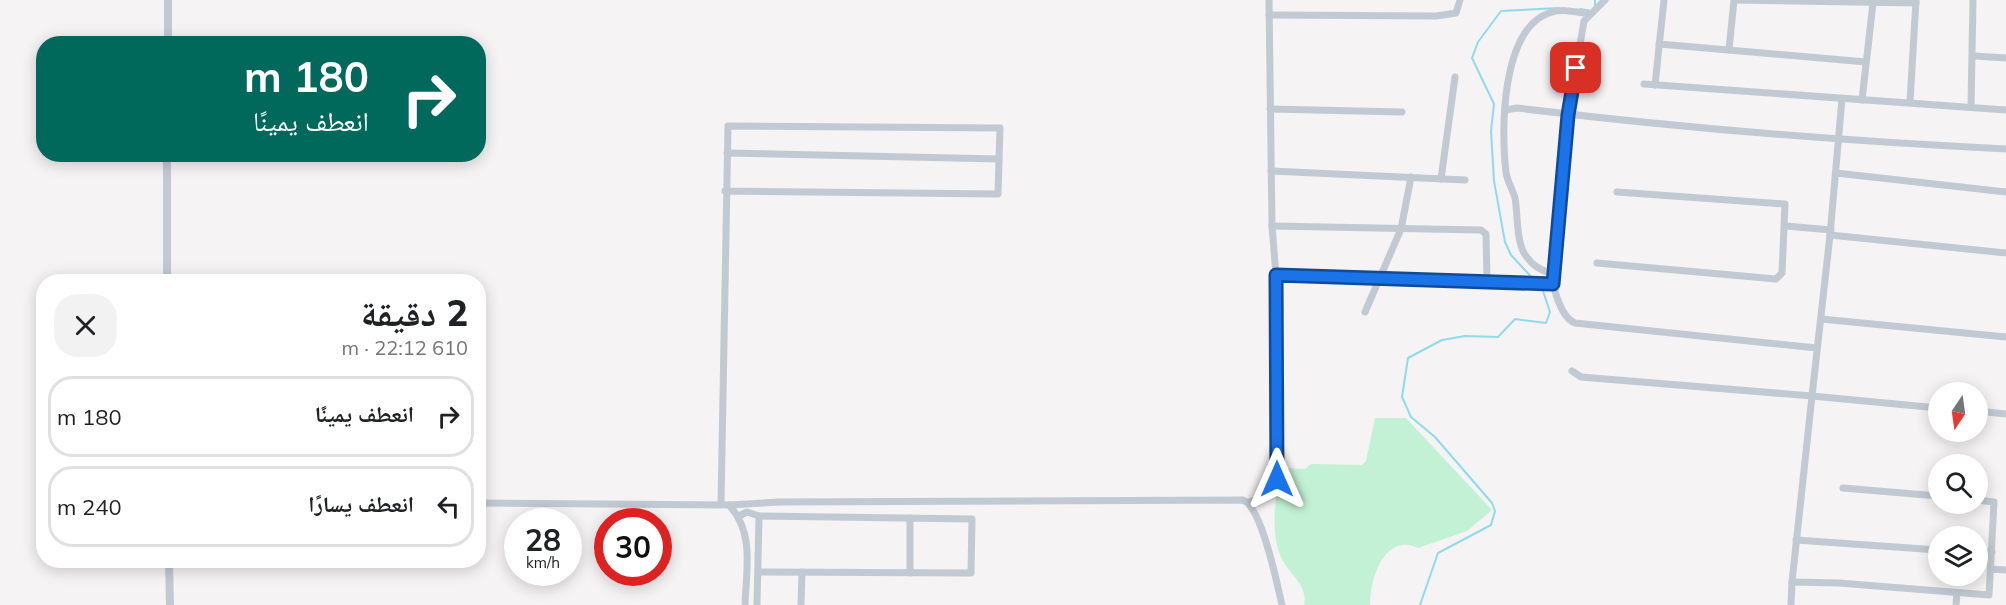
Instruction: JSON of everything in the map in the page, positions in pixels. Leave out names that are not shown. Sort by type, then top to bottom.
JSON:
[{"type":"street","points":[[168,0],[168,36]]},
{"type":"street","points":[[486,503],[725,504],[748,509],[803,502],[1243,500],[1249,502],[1262,499],[1270,492],[1277,479],[1276,275],[1272,226],[1269,0]]},
{"type":"street","points":[[1269,15],[1436,16],[1456,14],[1460,0]]},
{"type":"street","points":[[1605,0],[1584,21],[1568,115],[1552,274],[1553,284],[1567,317],[1575,323],[1817,348]]},
{"type":"street","points":[[1655,85],[1664,0]]},
{"type":"street","points":[[1729,50],[1734,0],[1916,2],[1910,102]]},
{"type":"street","points":[[1971,106],[1974,56],[1973,0]]},
{"type":"street","points":[[1862,100],[1873,3]]},
{"type":"street","points":[[1552,274],[1533,266],[1523,250],[1515,197],[1506,174],[1505,110],[1511,63],[1522,33],[1549,13],[1564,10],[1589,14]]},
{"type":"street","points":[[1659,44],[1866,62]]},
{"type":"street","points":[[1974,56],[2006,58]]},
{"type":"street","points":[[1441,179],[1455,77]]},
{"type":"street","points":[[1644,84],[2006,110]]},
{"type":"street","points":[[1791,605],[1796,540],[1831,232],[1842,99]]},
{"type":"street","points":[[1505,110],[1517,108],[1568,115],[1839,139],[2006,149]]},
{"type":"street","points":[[1270,109],[1402,112]]},
{"type":"street","points":[[725,191],[998,194],[1000,128],[728,126],[725,191],[725,504],[739,516],[747,538],[745,605]]},
{"type":"street","points":[[727,153],[999,159]]},
{"type":"street","points":[[167,162],[167,274]]},
{"type":"street","points":[[1271,171],[1465,180]]},
{"type":"street","points":[[1836,173],[2006,192]]},
{"type":"street","points":[[1365,312],[1401,229],[1411,177]]},
{"type":"street","points":[[1597,263],[1776,279],[1782,273],[1787,206],[1782,203],[1617,192]]},
{"type":"street","points":[[1272,226],[1484,232],[1487,282]]},
{"type":"street","points":[[1786,226],[2006,253]]},
{"type":"street","points":[[1276,275],[1553,284]]},
{"type":"street","points":[[1821,319],[2006,337]]},
{"type":"street","points":[[1572,371],[1581,377],[1928,407]]},
{"type":"street","points":[[1988,412],[2006,414]]},
{"type":"street","points":[[1843,488],[1928,495]]},
{"type":"street","points":[[1792,582],[1839,583],[1989,595],[1994,502],[1988,501]]},
{"type":"street","points":[[1249,502],[1275,571],[1282,605]]},
{"type":"street","points":[[739,516],[748,509]]},
{"type":"street","points":[[748,509],[759,516],[972,519],[971,573],[758,572]]},
{"type":"street","points":[[757,605],[759,516]]},
{"type":"street","points":[[910,518],[910,573]]},
{"type":"street","points":[[1796,540],[1928,549]]},
{"type":"street","points":[[169,568],[170,605]]},
{"type":"street","points":[[1991,569],[2006,570]]},
{"type":"street","points":[[801,605],[802,572]]},
{"type":"street","points":[[1956,605],[1957,593]]},
{"type":"green space","points":[[1375,418],[1406,418],[1492,510],[1467,531],[1418,548],[1406,545],[1396,546],[1388,552],[1376,571],[1370,605],[1304,605],[1304,592],[1284,563],[1277,547],[1275,513],[1279,468],[1305,469],[1311,464],[1362,465],[1366,461]]},
{"type":"waterway","points":[[1595,0],[1595,9]]},
{"type":"waterway","points":[[1535,281],[1511,255],[1505,242],[1494,181],[1491,131],[1494,104],[1472,58],[1478,42],[1501,11],[1559,8]]},
{"type":"waterway","points":[[1580,9],[1592,11]]},
{"type":"waterway","points":[[1420,605],[1438,553],[1491,525],[1495,511],[1492,503],[1435,437],[1411,417],[1402,397],[1408,358],[1442,340],[1465,336],[1498,337],[1515,319],[1546,323],[1550,312],[1541,285]]},
{"type":"route","points":[[1277,479],[1276,275],[1553,284],[1552,274],[1568,115],[1576,68]]}]
